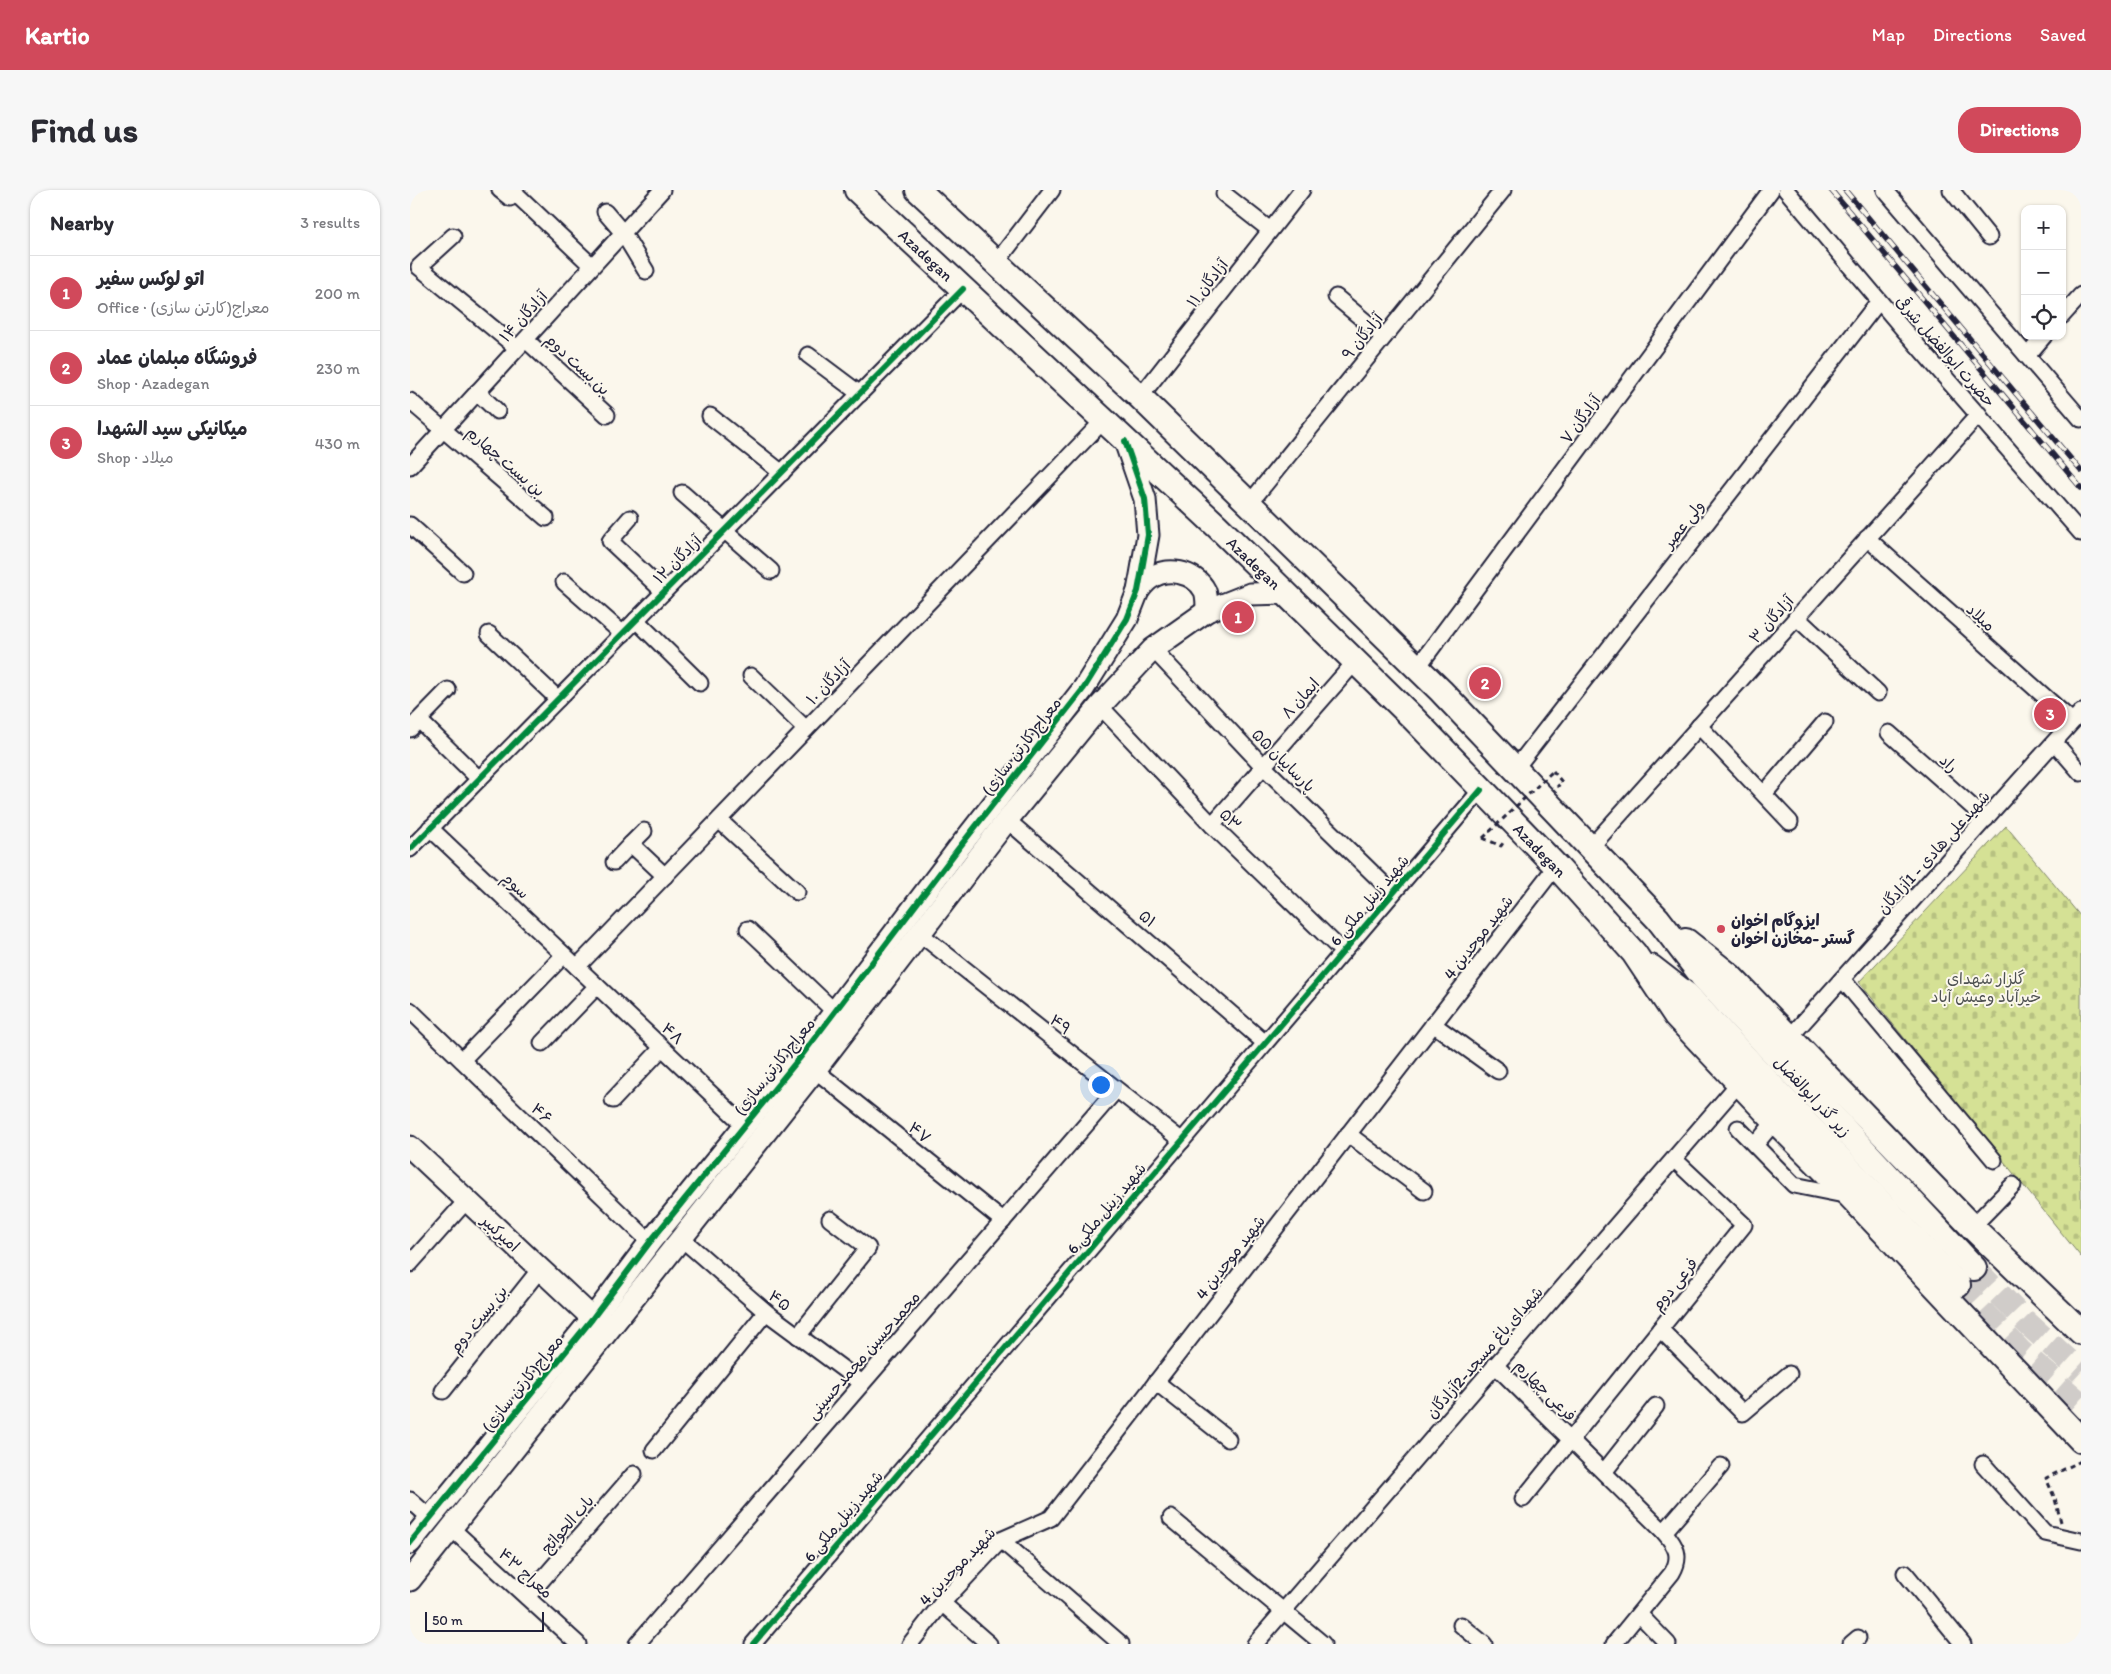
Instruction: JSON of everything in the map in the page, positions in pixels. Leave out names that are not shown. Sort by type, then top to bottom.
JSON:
[{"type":"main road","name":"Azadegan","points":[[856,190],[1104,420],[1414,719],[1556,866],[1634,953]]},
{"type":"main road","points":[[918,190],[1140,398],[1417,668],[1658,919],[1730,976],[1972,1227],[2081,1332]]},
{"type":"main road","name":"زیر گذر ابوالفضل","points":[[1634,953],[1687,995],[1966,1276],[1702,976],[1658,919]]},
{"type":"main road","points":[[1634,953],[1676,1016],[2081,1440]]},
{"type":"main road","points":[[2049,1406],[2081,1425]]},
{"type":"street","points":[[500,190],[510,198],[514,192],[592,266]]},
{"type":"street","name":"۱۴ آزادگان","points":[[410,466],[662,190]]},
{"type":"street","points":[[996,263],[1052,190]]},
{"type":"street","name":"۱۱ آزادگان","points":[[1140,398],[1302,190]]},
{"type":"street","name":"۹ آزادگان","points":[[1249,504],[1504,190]]},
{"type":"street","name":"۷ آزادگان","points":[[1417,668],[1771,190]]},
{"type":"street","name":"حضرت ابوالفضل شرقی","points":[[1786,190],[1879,301],[2081,533]]},
{"type":"street","points":[[1885,190],[2081,419]]},
{"type":"street","points":[[1951,190],[1990,236]]},
{"type":"street","points":[[1224,194],[1270,230]]},
{"type":"street","points":[[605,212],[623,233],[646,271]]},
{"type":"street","name":"بن بست دوم","points":[[453,236],[419,267],[521,344],[607,415]]},
{"type":"street","name":"۱۲ آزادگان","points":[[410,849],[963,290]]},
{"type":"street","points":[[2066,312],[2081,295]]},
{"type":"street","points":[[1336,297],[1384,337]]},
{"type":"street","name":"ولی عصر","points":[[1515,769],[1879,301]]},
{"type":"street","points":[[2027,356],[2041,340]]},
{"type":"street","points":[[808,354],[860,394]]},
{"type":"street","points":[[477,392],[497,411]]},
{"type":"street","name":"بن بست چهارم","points":[[410,401],[546,518]]},
{"type":"street","name":"۳ آزادگان","points":[[1590,848],[1979,414]]},
{"type":"street","points":[[710,416],[782,473]]},
{"type":"street","name":"۱۰ آزادگان","points":[[577,967],[1104,420]]},
{"type":"street","name":"معراج(کارتن سازی)","points":[[410,1580],[451,1528],[600,1325],[650,1242],[835,1012],[958,849],[1084,688],[1127,618],[1138,591],[1148,535],[1145,499],[1126,441]]},
{"type":"street","points":[[682,493],[771,571]]},
{"type":"street","points":[[630,518],[607,544],[664,592]]},
{"type":"street","points":[[410,525],[463,573]]},
{"type":"street","name":"میلاد","points":[[1867,538],[2076,717]]},
{"type":"street","points":[[1138,591],[1149,579],[1164,572],[1180,572],[1195,579],[1206,592],[1207,611]]},
{"type":"street","points":[[564,582],[623,634]]},
{"type":"street","name":"معراج(کارتن سازی)","points":[[410,1544],[430,1518],[600,1325],[681,1238],[815,1070],[919,933],[1100,706],[1153,649],[1207,611],[1250,594],[1285,593]]},
{"type":"street","points":[[1796,618],[1878,693]]},
{"type":"street","points":[[636,620],[700,683]]},
{"type":"street","points":[[489,634],[558,699]]},
{"type":"street","name":"پارساییان ۵۵","points":[[1153,649],[1263,766],[1393,893]]},
{"type":"street","name":"۸ ایمان","points":[[1212,825],[1355,662]]},
{"type":"street","points":[[751,676],[806,729]]},
{"type":"street","points":[[448,690],[414,725],[479,779]]},
{"type":"street","name":"۵۳","points":[[1100,706],[1212,825],[1343,952]]},
{"type":"street","name":"شهیدعلی هادی - 1آزادگان","points":[[1790,1037],[2055,743],[2076,717]]},
{"type":"street","points":[[1764,794],[1825,722]]},
{"type":"street","points":[[1699,726],[1790,822]]},
{"type":"street","name":"راد","points":[[1889,733],[1986,820]]},
{"type":"street","points":[[2055,743],[2081,773]]},
{"type":"street","name":"6 شهید زینل ملکی","points":[[752,1644],[1481,790]]},
{"type":"street","points":[[719,820],[797,892]]},
{"type":"street","name":"۵۱","points":[[1008,820],[1266,1043]]},
{"type":"street","name":"سوم","points":[[430,828],[577,967]]},
{"type":"street","points":[[614,862],[644,831]]},
{"type":"street","points":[[631,844],[665,876]]},
{"type":"street","name":"4 شهید موحدین","points":[[910,1644],[942,1603],[1001,1540],[1051,1518],[1556,866]]},
{"type":"street","points":[[748,929],[835,1012]]},
{"type":"street","name":"۴۹","points":[[919,933],[1182,1141]]},
{"type":"street","points":[[462,1060],[564,955]]},
{"type":"street","name":"۴۸","points":[[577,967],[744,1125]]},
{"type":"street","points":[[1842,979],[1994,1160]]},
{"type":"street","points":[[542,1043],[597,986]]},
{"type":"street","name":"۴۶","points":[[410,1010],[650,1242]]},
{"type":"street","points":[[1433,1024],[1498,1071]]},
{"type":"street","points":[[612,1100],[662,1048]]},
{"type":"street","name":"۴۷","points":[[815,1070],[1003,1221]]},
{"type":"street","name":"شهدای‌ باغ مسجد-2آزادگان","points":[[1255,1644],[1740,1082]]},
{"type":"street","name":"محمدحسین محمدحسینی","points":[[637,1644],[1116,1090]]},
{"type":"street","points":[[1755,1144],[1775,1121]]},
{"type":"street","points":[[1738,1128],[1794,1185],[1850,1196]]},
{"type":"street","points":[[1348,1134],[1424,1191]]},
{"type":"street","name":"امیرکبیر","points":[[413,1155],[467,1200],[600,1325]]},
{"type":"street","name":"فرعی دوم","points":[[1523,1499],[1744,1225],[1674,1159]]},
{"type":"street","points":[[1972,1227],[2013,1185]]},
{"type":"street","points":[[410,1264],[467,1200]]},
{"type":"street","points":[[798,1336],[868,1248],[830,1219]]},
{"type":"street","name":"۴۵","points":[[681,1238],[766,1312],[862,1383]]},
{"type":"street","name":"بن بست دوم","points":[[443,1391],[540,1269]]},
{"type":"street","points":[[654,1450],[766,1312]]},
{"type":"street","points":[[1660,1329],[1743,1413],[1788,1374]]},
{"type":"street","name":"فرعی چهارم","points":[[1495,1365],[1675,1545],[1678,1556],[1677,1565],[1614,1644]]},
{"type":"street","points":[[1156,1382],[1228,1439]]},
{"type":"street","points":[[1604,1472],[1656,1406]]},
{"type":"street","points":[[1983,1464],[2046,1532],[2081,1541]]},
{"type":"street","points":[[1664,1532],[1721,1466]]},
{"type":"street","name":"باب الحوائج","points":[[527,1597],[634,1474]]},
{"type":"street","points":[[410,1500],[430,1518]]},
{"type":"street","points":[[1171,1518],[1324,1644]]},
{"type":"street","name":"معراج ۴۳","points":[[451,1528],[578,1644]]},
{"type":"street","points":[[1001,1540],[1121,1644]]},
{"type":"street","points":[[1905,1573],[1963,1644]]},
{"type":"street","points":[[942,1603],[989,1644]]},
{"type":"street","points":[[1639,1614],[1668,1644]]},
{"type":"street","points":[[1461,1625],[1484,1644]]},
{"type":"path","points":[[1501,846],[1483,838],[1553,771],[1562,782]]},
{"type":"path","points":[[2065,1537],[2055,1499],[2046,1478],[2081,1461]]},
{"type":"green space","name":"گلزار شهدای خیرآباد وعیش آباد","points":[[2006,826],[2081,917],[2081,1257],[1859,982]]},
{"type":"tunnel","points":[[1974,1268],[2027,1323],[2081,1372]]},
{"type":"tunnel","points":[[1958,1285],[2020,1351],[2081,1404]]},
{"type":"railway","points":[[1831,190],[2081,488]]},
{"type":"railway","points":[[1845,190],[2081,471]]},
{"type":"cycle path","points":[[410,849],[963,289]]},
{"type":"cycle path","points":[[410,1543],[592,1319],[650,1242],[802,1055],[958,849],[1084,688],[1127,619],[1138,591],[1148,535],[1145,499],[1125,441]]},
{"type":"cycle path","points":[[753,1644],[1481,790]]},
{"type":"place","name":"اتو لوکس سفیر","points":[[1238,617]]},
{"type":"place","name":"فروشگاه مبلمان عماد","points":[[1485,683]]},
{"type":"place","name":"میکانیکی سید الشهدا","points":[[2050,714]]},
{"type":"place","name":"ایزوگام اخوان گستر -مخازن اخوان","points":[[1721,929]]}]
